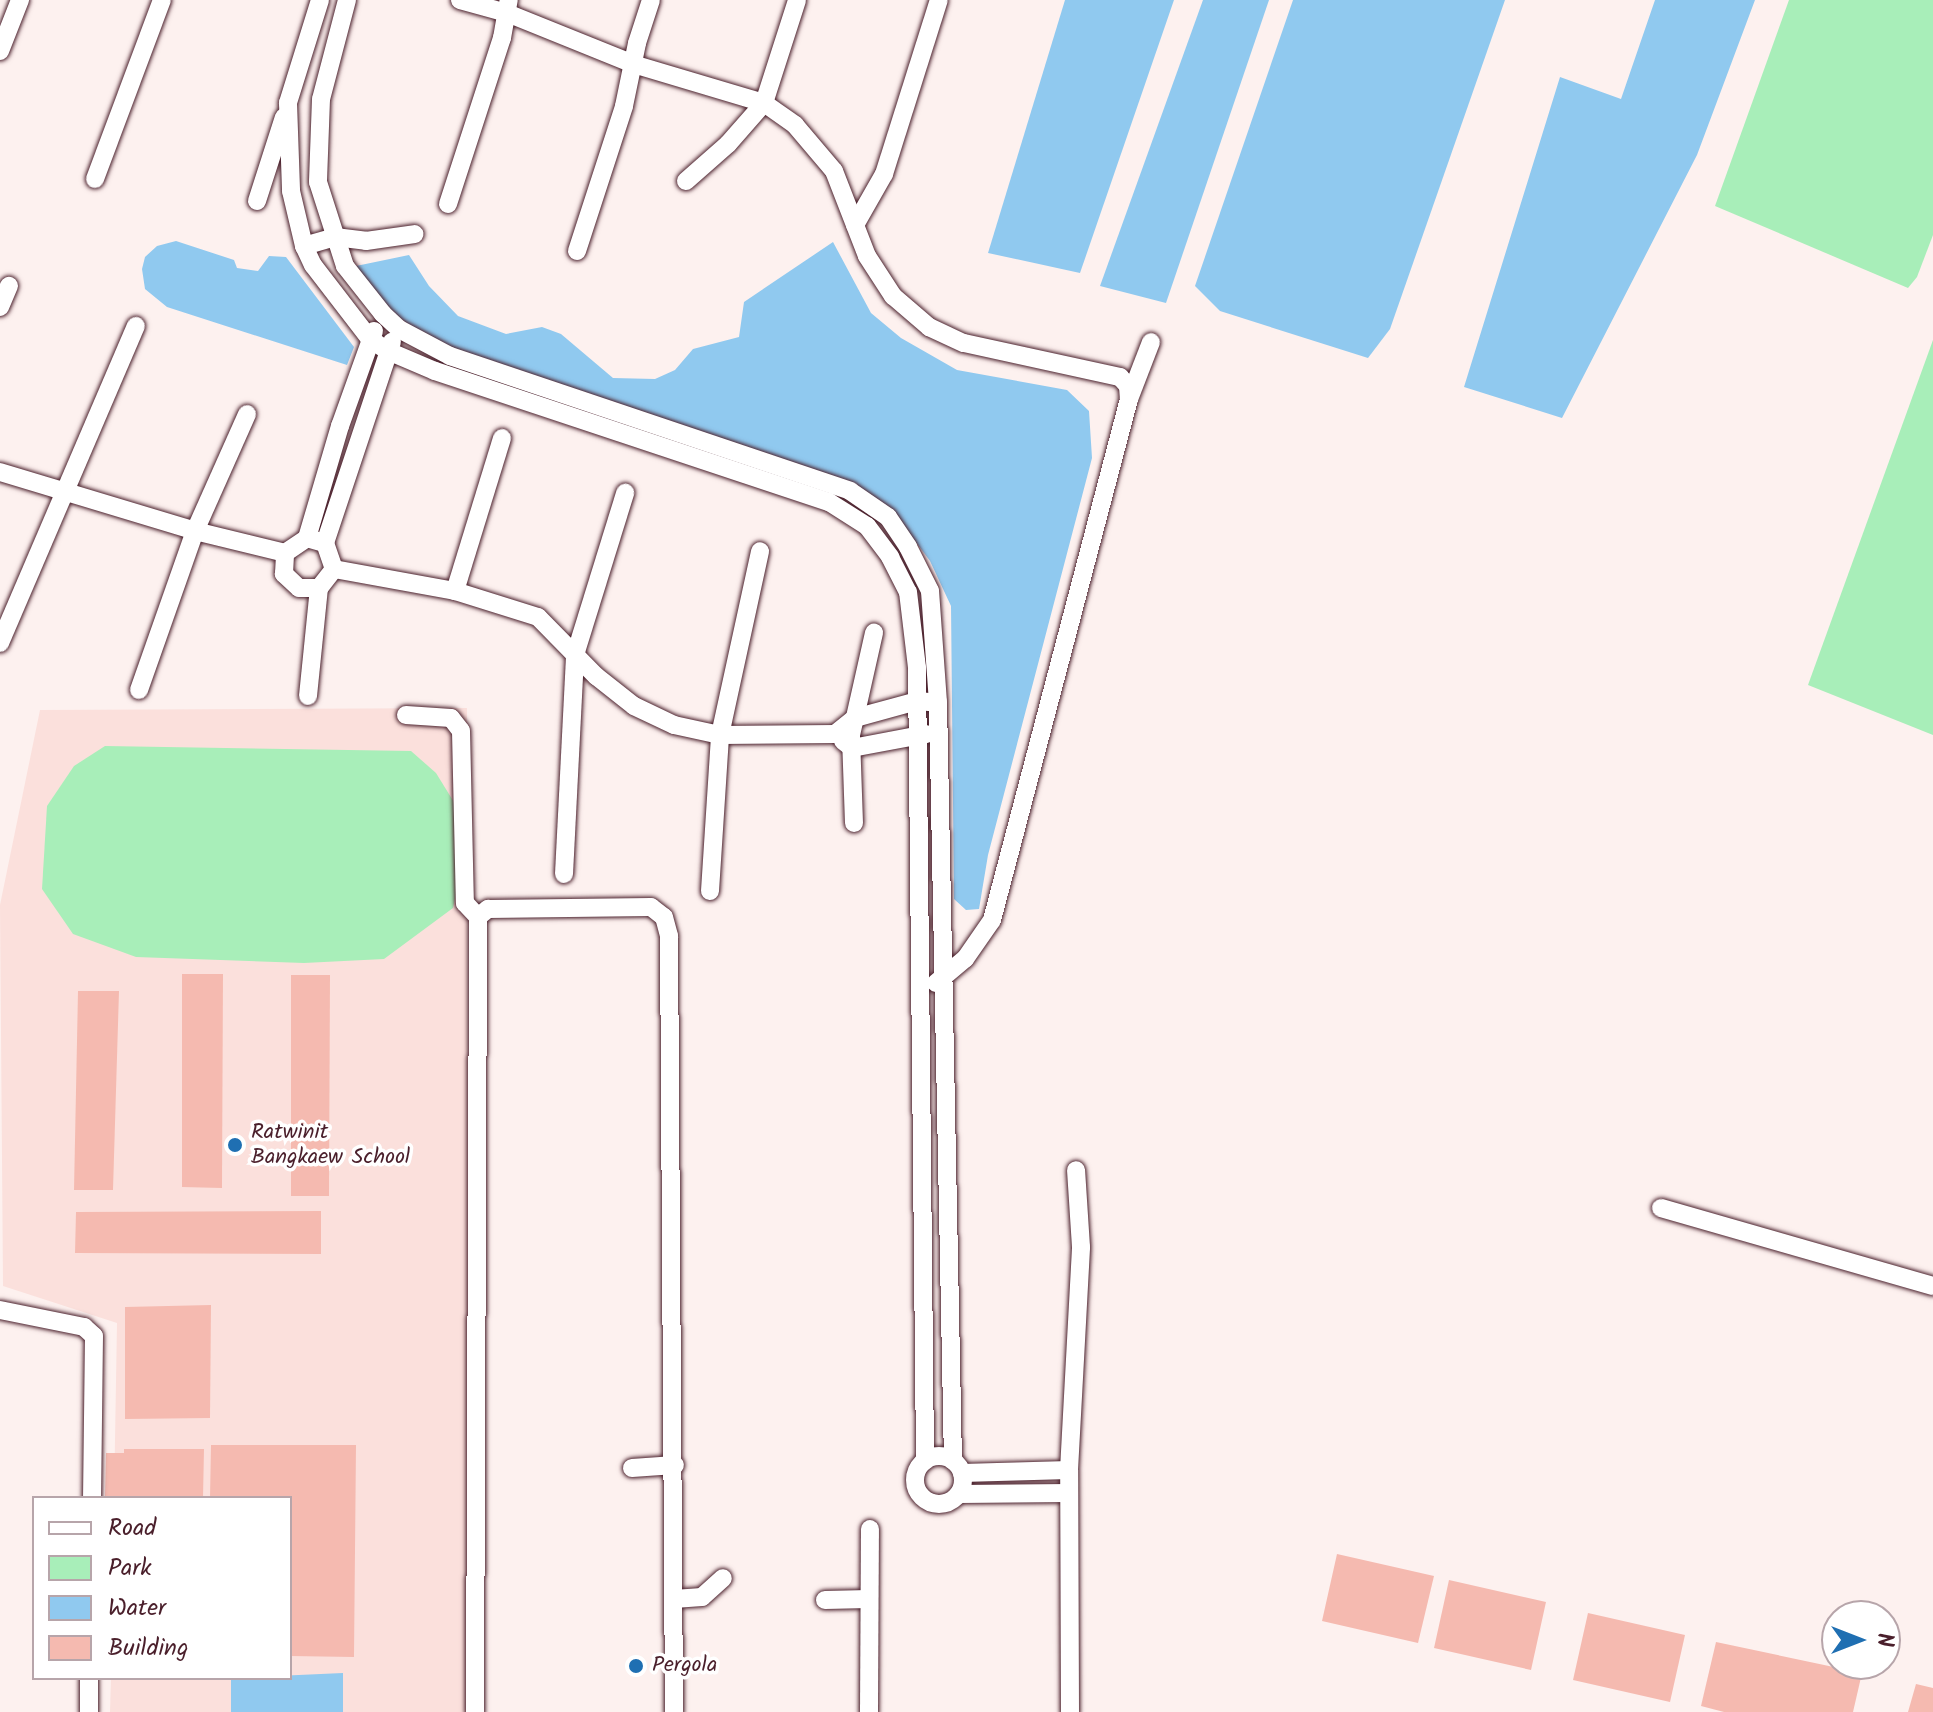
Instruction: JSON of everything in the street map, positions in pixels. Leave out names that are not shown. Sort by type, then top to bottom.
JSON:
[{"type":"street","points":[[0,51],[20,0]]},
{"type":"street","points":[[95,179],[162,0]]},
{"type":"street","points":[[257,201],[320,0]]},
{"type":"street","points":[[347,0],[321,99],[318,182],[345,266],[383,314],[399,329],[450,356],[829,502],[867,526],[890,557],[908,592],[917,668],[925,1461],[915,1476],[919,1494],[926,1501],[944,1504],[959,1494],[1069,1493]]},
{"type":"street","points":[[460,0],[508,7],[633,64],[764,103],[795,125],[834,171],[867,256],[893,296],[929,327],[964,343],[1120,377],[1128,386],[1129,399]]},
{"type":"street","points":[[577,251],[624,106],[651,0]]},
{"type":"street","points":[[686,181],[728,144],[764,103],[797,0]]},
{"type":"street","points":[[855,225],[884,174],[939,0]]},
{"type":"street","points":[[448,204],[502,38],[508,7]]},
{"type":"street","points":[[288,103],[291,191],[304,246],[313,265],[370,339],[388,351],[435,371],[850,491],[888,517],[908,547],[930,591],[937,668],[941,975],[959,1494]]},
{"type":"street","points":[[291,191],[318,182]]},
{"type":"street","points":[[304,246],[335,237],[366,241],[415,234]]},
{"type":"street","points":[[0,307],[9,286]]},
{"type":"street","points":[[383,314],[370,339],[316,540],[334,569],[455,591],[538,617],[575,655],[634,706],[674,725],[720,735],[835,734],[855,718],[917,701],[938,702]]},
{"type":"street","points":[[0,643],[136,326]]},
{"type":"street","points":[[0,472],[195,531],[285,553],[316,540],[399,329]]},
{"type":"street","points":[[919,1006],[941,975],[965,959],[992,920],[1129,399],[1151,342]]},
{"type":"street","points":[[139,690],[195,531],[247,414]]},
{"type":"street","points":[[455,591],[502,438]]},
{"type":"street","points":[[564,874],[575,655],[625,493]]},
{"type":"street","points":[[710,891],[720,735],[760,551]]},
{"type":"street","points":[[285,553],[284,574],[299,588],[319,588]]},
{"type":"street","points":[[308,696],[319,588],[334,569]]},
{"type":"street","points":[[854,823],[852,748],[855,718],[874,633]]},
{"type":"street","points":[[917,668],[937,668]]},
{"type":"street","points":[[406,715],[451,718],[461,731],[465,903],[478,917],[475,1712]]},
{"type":"street","points":[[852,748],[917,734],[938,733]]},
{"type":"street","points":[[835,734],[852,748]]},
{"type":"street","points":[[478,917],[488,909],[651,907],[664,917],[669,936],[675,1465],[674,1712]]},
{"type":"street","points":[[1070,1712],[1069,1470],[1081,1247],[1076,1170]]},
{"type":"street","points":[[1661,1208],[1933,1286]]},
{"type":"street","points":[[0,1310],[84,1327],[94,1336],[92,1496]]},
{"type":"street","points":[[925,1461],[939,1456],[957,1467],[1069,1470]]},
{"type":"street","points":[[632,1468],[675,1465]]},
{"type":"street","points":[[869,1712],[870,1529]]},
{"type":"street","points":[[674,1599],[702,1597],[723,1578]]},
{"type":"street","points":[[825,1600],[869,1599]]},
{"type":"street","points":[[89,1680],[89,1712]]},
{"type":"shaded area","name":"Ratwinit Bangkaew School","points":[[467,708],[469,1712],[110,1712],[111,1680],[292,1680],[292,1496],[114,1496],[117,1323],[3,1286],[0,905],[40,710]]},
{"type":"green space","points":[[1789,0],[1933,0],[1933,235],[1917,277],[1908,288],[1715,206]]},
{"type":"green space","points":[[1933,340],[1933,735],[1808,685]]},
{"type":"green space","points":[[105,746],[411,751],[436,773],[465,820],[465,854],[453,908],[384,959],[304,963],[136,957],[73,934],[42,889],[47,806],[74,766]]},
{"type":"water","points":[[1065,0],[1174,0],[1080,273],[988,253]]},
{"type":"water","points":[[1203,0],[1269,0],[1166,303],[1100,286]]},
{"type":"water","points":[[1293,0],[1505,0],[1390,329],[1368,358],[1220,311],[1195,286]]},
{"type":"water","points":[[1655,0],[1755,0],[1697,155],[1562,418],[1464,387],[1560,77],[1621,99]]},
{"type":"water","points":[[176,241],[234,260],[237,268],[258,271],[269,256],[286,257],[354,347],[347,365],[167,307],[145,289],[142,269],[145,257],[157,246]]},
{"type":"water","points":[[833,242],[871,313],[901,338],[957,370],[1067,390],[1089,411],[1092,458],[988,855],[979,909],[966,910],[954,899],[951,606],[930,561],[898,518],[444,351],[372,297],[356,266],[409,255],[429,286],[458,316],[506,334],[542,327],[561,334],[613,378],[655,379],[675,370],[693,349],[739,337],[744,302]]},
{"type":"water","points":[[343,1673],[343,1712],[231,1712],[231,1680],[292,1680],[292,1675]]},
{"type":"building","points":[[182,974],[223,974],[222,1188],[182,1187]]},
{"type":"building","points":[[291,975],[330,975],[329,1196],[291,1196]]},
{"type":"building","points":[[78,991],[119,991],[113,1190],[74,1190]]},
{"type":"building","points":[[321,1211],[321,1254],[75,1253],[76,1212]]},
{"type":"building","points":[[211,1305],[210,1418],[125,1419],[125,1307]]},
{"type":"building","points":[[211,1445],[356,1445],[354,1657],[292,1656],[292,1496],[210,1496]]},
{"type":"building","points":[[124,1449],[204,1449],[203,1496],[105,1496],[106,1453],[124,1453]]},
{"type":"building","points":[[1337,1554],[1434,1576],[1418,1643],[1322,1621]]},
{"type":"building","points":[[1449,1580],[1546,1602],[1531,1670],[1434,1648]]},
{"type":"building","points":[[1588,1613],[1685,1635],[1670,1702],[1573,1680]]},
{"type":"building","points":[[1716,1642],[1821,1664],[1821,1680],[1860,1680],[1853,1712],[1724,1712],[1701,1706]]},
{"type":"building","points":[[1916,1684],[1933,1688],[1933,1712],[1908,1712]]},
{"type":"place","name":"Ratwinit Bangkaew School","points":[[235,1145]]},
{"type":"place","name":"Pergola","points":[[636,1666]]}]
